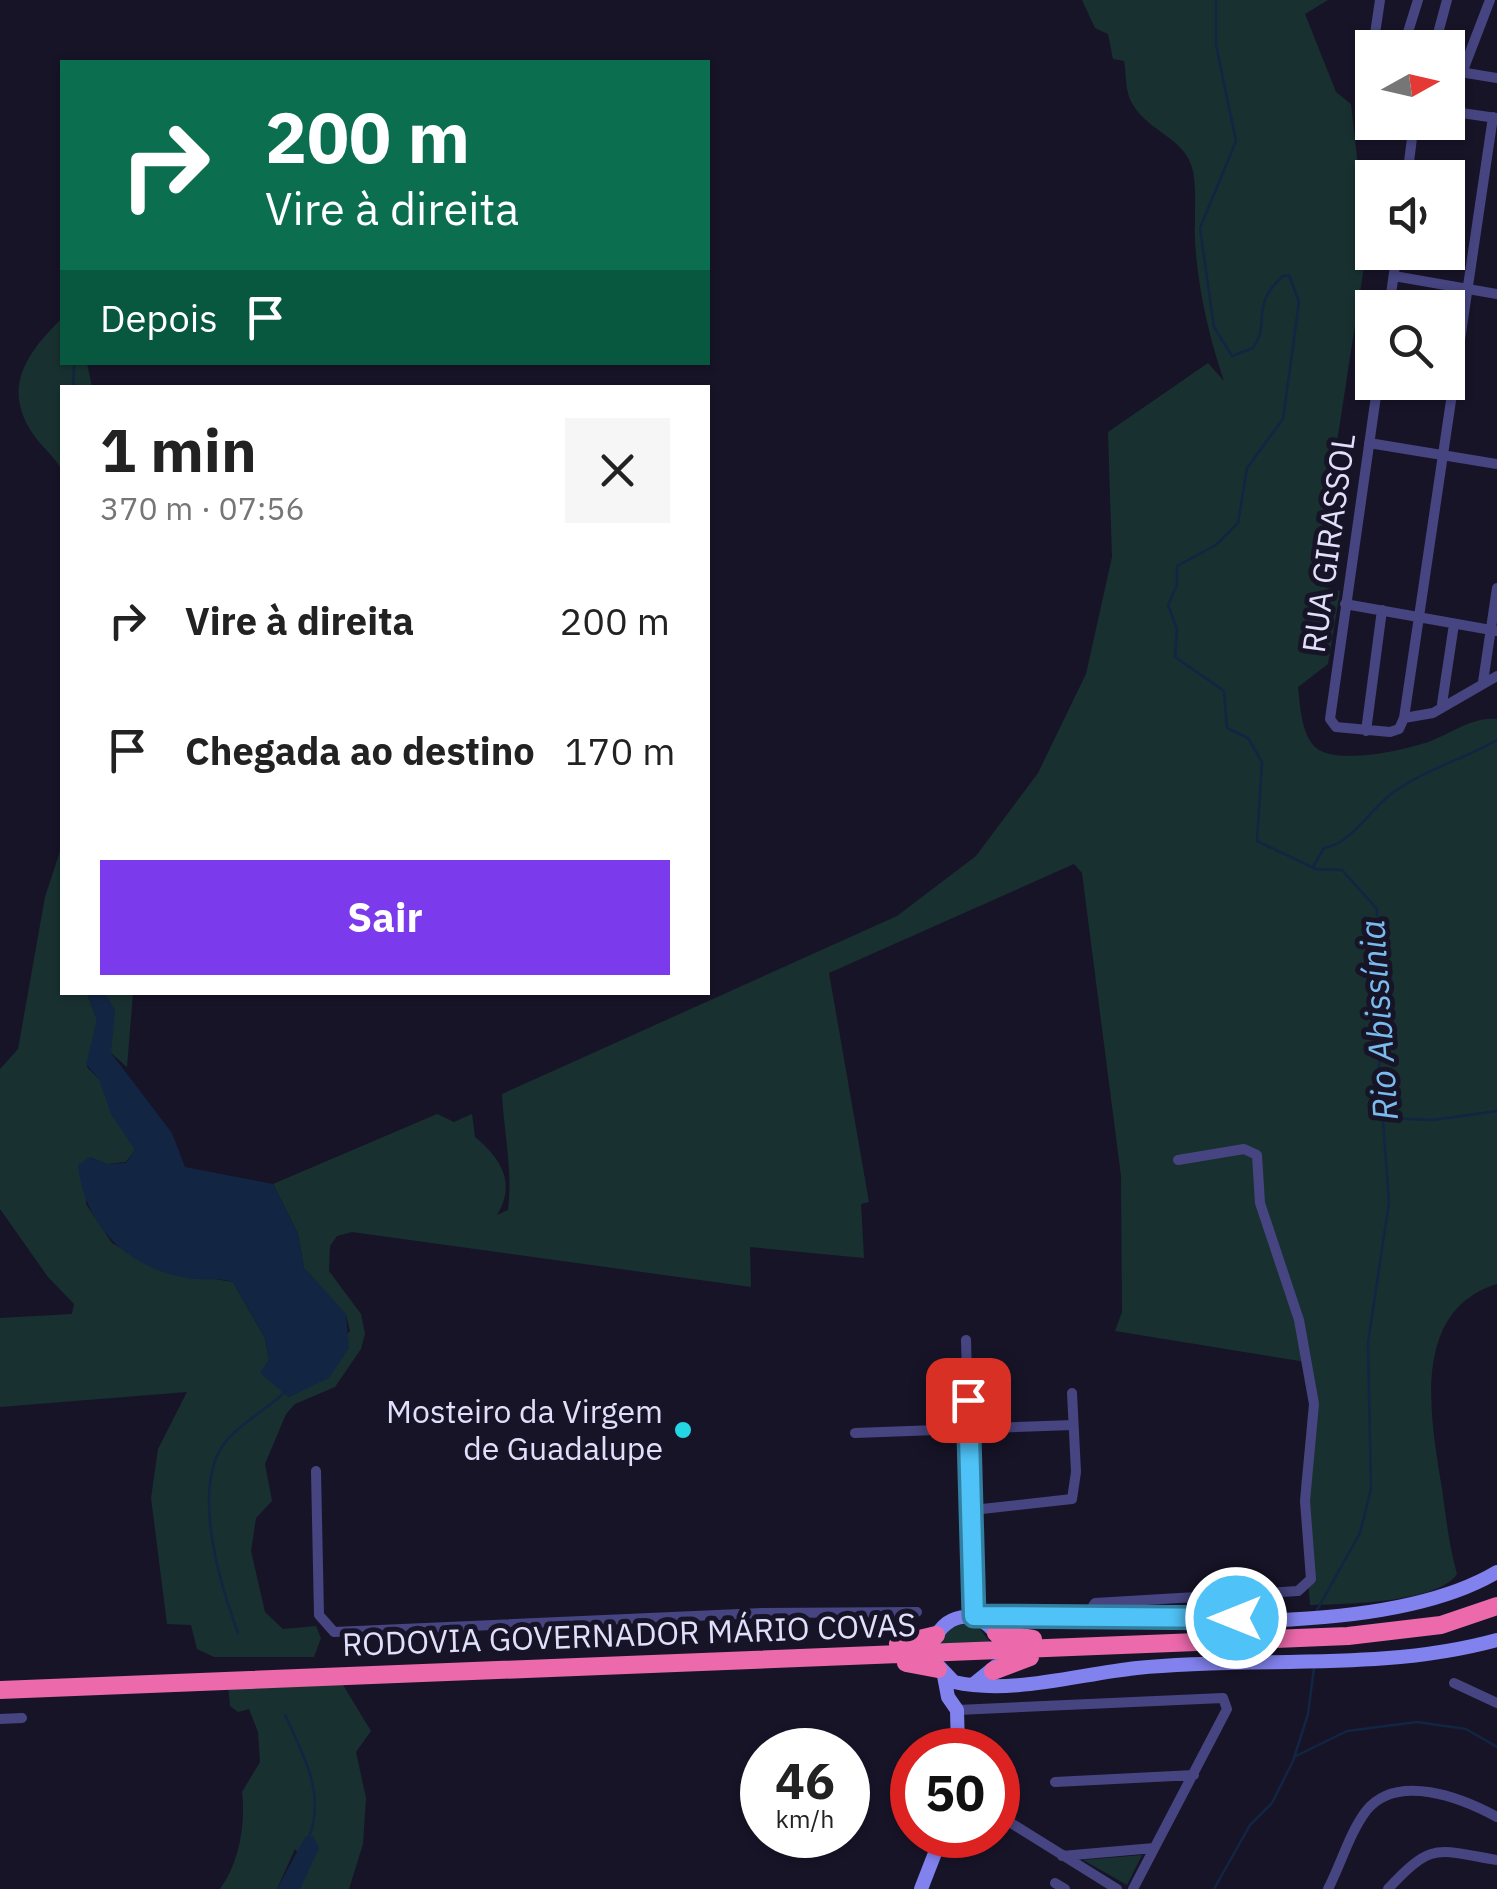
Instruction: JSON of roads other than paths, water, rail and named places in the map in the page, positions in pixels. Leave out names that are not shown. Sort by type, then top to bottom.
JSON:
[{"type":"highway","name":"RODOVIA GOVERNADOR MÁRIO COVAS","points":[[0,1690],[837,1657],[938,1658],[998,1642],[1061,1648],[1298,1638],[1441,1626],[1497,1606]]},
{"type":"highway","points":[[998,1642],[1103,1646]]},
{"type":"highway","points":[[994,1671],[1061,1648]]},
{"type":"highway","points":[[812,1658],[835,1663],[922,1664],[938,1658]]},
{"type":"main road","points":[[965,1706],[948,1698],[938,1658],[955,1618],[1010,1614],[1346,1614],[1424,1604],[1497,1572]]},
{"type":"main road","points":[[962,1728],[973,1684],[994,1671],[998,1642],[976,1617]]},
{"type":"main road","points":[[938,1658],[973,1684],[1004,1685],[1140,1668],[1444,1652],[1496,1641]]},
{"type":"main road","points":[[921,1889],[933,1858]]},
{"type":"street","points":[[1376,30],[1380,0]]},
{"type":"street","points":[[1409,30],[1418,0]]},
{"type":"street","points":[[1439,30],[1447,0]]},
{"type":"street","points":[[1465,65],[1490,0]]},
{"type":"street","points":[[1465,73],[1497,78]]},
{"type":"street","points":[[1382,610],[1366,731],[1396,731],[1404,718],[1495,118],[1465,114]]},
{"type":"street","points":[[1392,290],[1395,270]]},
{"type":"street","points":[[1394,276],[1497,294]]},
{"type":"street","name":"RUA GIRASSOL","points":[[1366,731],[1336,727],[1330,711],[1375,400]]},
{"type":"street","points":[[1369,443],[1497,464]]},
{"type":"street","points":[[1483,682],[1497,588]]},
{"type":"street","points":[[1345,604],[1493,630]]},
{"type":"street","points":[[1442,704],[1454,624]]},
{"type":"street","points":[[1404,718],[1423,717],[1497,676]]},
{"type":"street","points":[[1086,1617],[1095,1603],[1298,1592],[1310,1579],[1306,1500],[1313,1395],[1300,1320],[1260,1202],[1257,1155],[1244,1149],[1178,1160]]},
{"type":"street","points":[[966,1340],[976,1617]]},
{"type":"street","points":[[973,1510],[1072,1499],[1076,1472],[1072,1393]]},
{"type":"street","points":[[855,1434],[1074,1424]]},
{"type":"street","points":[[316,1471],[320,1614],[334,1632],[762,1613],[918,1612]]},
{"type":"street","points":[[1454,1684],[1497,1703]]},
{"type":"street","points":[[965,1706],[1219,1697],[1226,1702],[1226,1710],[1133,1889]]},
{"type":"street","points":[[0,1720],[22,1718]]},
{"type":"street","points":[[1055,1782],[1194,1774]]},
{"type":"street","points":[[1328,1889],[1363,1815],[1392,1794],[1414,1791],[1455,1798],[1497,1817]]},
{"type":"street","points":[[1020,1828],[1103,1886],[1117,1889]]},
{"type":"street","points":[[1062,1856],[1154,1848]]},
{"type":"street","points":[[1388,1889],[1425,1854],[1446,1852],[1497,1860]]},
{"type":"water","points":[[88,995],[106,995],[115,1010],[111,1053],[172,1133],[185,1167],[273,1184],[298,1234],[304,1268],[346,1314],[349,1348],[329,1378],[289,1397],[260,1373],[269,1360],[265,1338],[233,1282],[187,1278],[146,1265],[128,1254],[99,1224],[89,1207],[78,1165],[90,1157],[106,1164],[126,1163],[135,1150],[111,1114],[99,1079],[86,1064],[97,1020]]},
{"type":"water","points":[[313,1836],[319,1848],[300,1889],[277,1889],[305,1837]]},
{"type":"waterway","name":"Rio Abissínia","points":[[1216,0],[1216,45],[1236,141],[1200,228],[1214,327],[1232,356],[1253,348],[1266,297],[1283,276],[1289,275],[1299,302],[1283,419],[1247,468],[1238,523],[1216,545],[1177,566],[1177,585],[1168,605],[1177,629],[1175,657],[1224,691],[1227,728],[1248,738],[1262,762],[1257,841],[1316,869],[1342,870],[1377,909],[1378,986],[1384,1020],[1379,1067],[1389,1202],[1368,1343],[1371,1489],[1360,1533],[1317,1610]]},
{"type":"waterway","points":[[73,385],[74,366]]},
{"type":"waterway","points":[[1314,865],[1324,848],[1351,834],[1391,794],[1497,740]]},
{"type":"waterway","points":[[1384,1118],[1433,1120],[1497,1111]]},
{"type":"waterway","points":[[238,1633],[217,1562],[209,1507],[210,1482],[216,1459],[227,1440],[286,1391]]},
{"type":"waterway","name":"Rio Abissínia","points":[[1214,1889],[1250,1825],[1272,1803],[1293,1761],[1308,1714],[1314,1668]]},
{"type":"waterway","points":[[285,1715],[314,1790],[314,1821],[309,1837]]},
{"type":"waterway","points":[[1296,1756],[1347,1731],[1417,1722],[1466,1729],[1497,1747]]},
{"type":"place","name":"Mosteiro da Virgem de Guadalupe","points":[[683,1430]]}]
